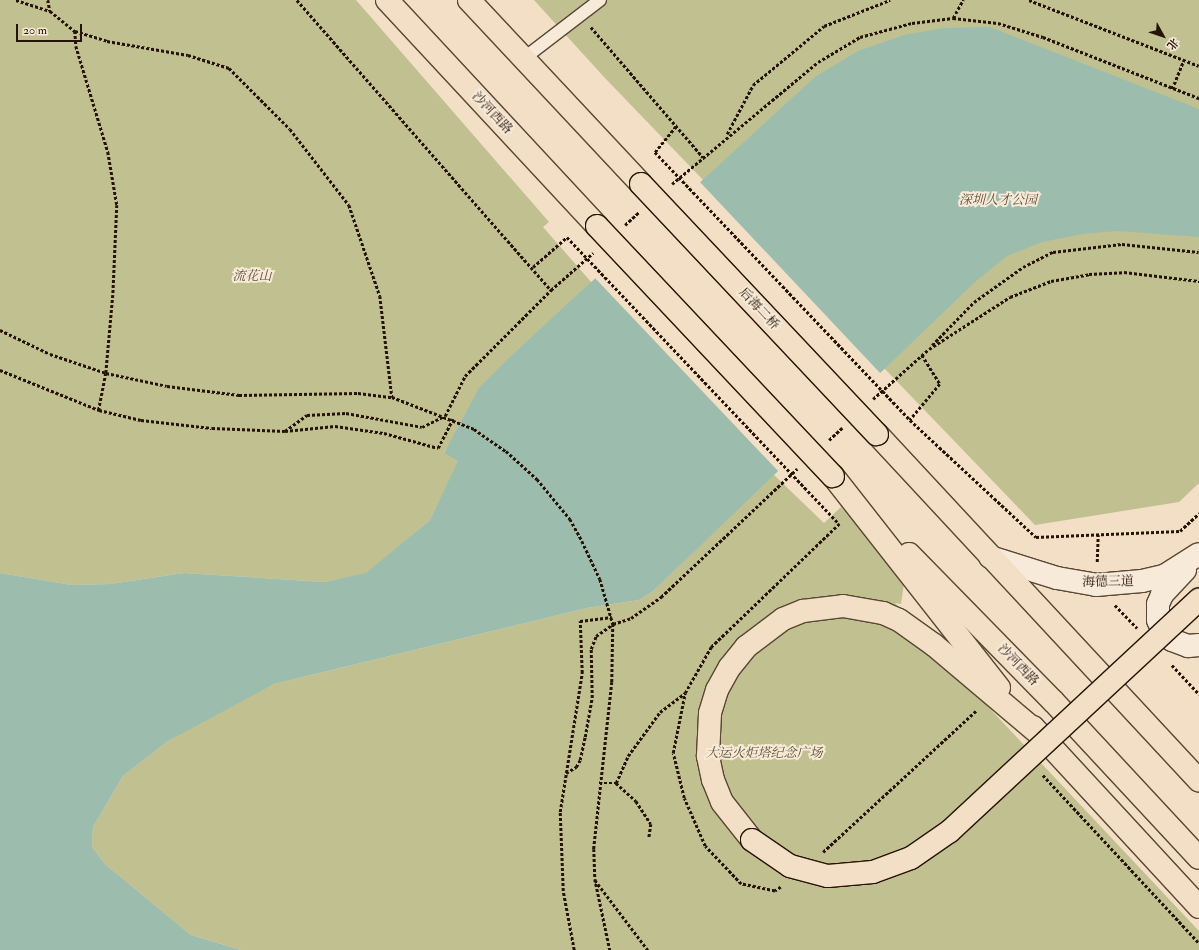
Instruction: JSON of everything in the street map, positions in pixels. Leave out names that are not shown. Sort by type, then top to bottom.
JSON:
[{"type":"main road","name":"沙河西路","points":[[387,0],[597,226],[833,476],[1053,701],[1199,858]]},
{"type":"main road","points":[[469,0],[524,59]]},
{"type":"main road","name":"后海二桥","points":[[524,59],[877,434],[990,557]]},
{"type":"main road","points":[[833,476],[983,669],[1043,737],[1199,907]]},
{"type":"main road","points":[[1199,555],[1162,595],[1157,612],[1160,627],[1172,640],[1188,646],[1199,645]]},
{"type":"main road","name":"海德三道","points":[[990,557],[1057,578],[1096,584],[1142,581],[1164,576],[1199,555]]},
{"type":"main road","points":[[990,557],[1199,781]]},
{"type":"main road","points":[[1043,737],[922,635],[899,620],[883,613],[850,607],[824,606],[803,611],[783,619],[746,647],[730,667],[717,690],[710,713],[708,756],[713,780],[722,802],[752,840],[790,866],[828,876],[873,872],[911,858],[950,831],[1199,600]]},
{"type":"lane","points":[[524,59],[600,0]]},
{"type":"path","points":[[16,0],[50,11],[75,31],[107,41],[188,55],[229,68],[290,128],[349,205],[380,296],[392,397]]},
{"type":"path","points":[[48,0],[50,11]]},
{"type":"path","points":[[297,0],[533,267],[551,290]]},
{"type":"path","points":[[726,136],[753,85],[824,26],[890,0]]},
{"type":"path","points":[[953,18],[963,0]]},
{"type":"path","points":[[1029,0],[1199,66]]},
{"type":"path","points":[[668,187],[726,136],[818,62],[860,37],[912,23],[953,18],[998,23],[1043,37],[1172,89],[1199,98]]},
{"type":"path","points":[[75,31],[76,46],[108,152],[117,205],[116,251],[106,373],[99,410]]},
{"type":"path","points":[[598,36],[677,125],[703,157]]},
{"type":"path","points":[[1172,89],[1184,60]]},
{"type":"path","points":[[677,125],[655,152],[910,420],[1036,537],[1180,531],[1199,513]]},
{"type":"path","points":[[622,228],[645,207]]},
{"type":"path","points":[[533,267],[567,236],[839,524],[711,647],[685,693],[673,753],[684,798],[705,846],[740,884],[775,891],[787,882]]},
{"type":"path","points":[[929,349],[974,302],[1022,267],[1054,252],[1122,244],[1199,252]]},
{"type":"path","points":[[285,431],[307,415],[346,413],[422,427],[446,416],[465,376],[551,290],[599,248]]},
{"type":"path","points":[[910,420],[940,384],[922,354],[1010,297],[1051,281],[1124,272],[1199,281]]},
{"type":"path","points":[[0,330],[50,354],[106,373],[167,386],[239,395],[358,393],[392,397],[446,416],[474,429],[506,451],[555,498],[582,541],[600,579],[613,624],[612,682],[599,783],[594,849],[595,879],[610,950]]},
{"type":"path","points":[[0,370],[99,410],[141,420],[212,428],[285,431],[335,426],[363,428],[438,448],[453,419]]},
{"type":"path","points":[[566,774],[576,767],[580,760],[592,698],[592,649],[596,636],[613,624],[631,618],[661,597],[803,464]]},
{"type":"path","points":[[1096,584],[1098,535]]},
{"type":"path","points":[[574,950],[563,884],[560,812],[582,673],[580,621],[612,617]]},
{"type":"path","points":[[616,783],[628,756],[660,712],[685,693]]},
{"type":"path","points":[[821,854],[980,707]]},
{"type":"path","points":[[1039,770],[1199,943]]},
{"type":"path","points":[[599,783],[616,783],[636,801],[651,824],[649,838]]},
{"type":"path","points":[[595,879],[648,950]]},
{"type":"green space","name":"流花山","points":[[0,0],[356,0],[549,222],[543,227],[592,283],[517,350],[444,452],[459,461],[430,520],[366,574],[325,582],[184,573],[110,584],[72,585],[0,573]]},
{"type":"green space","name":"深圳人才公园","points":[[534,0],[1199,0],[1199,483],[1179,502],[1035,525],[604,77]]},
{"type":"green space","name":"大运火炬塔纪念广场","points":[[773,474],[824,523],[841,507],[905,576],[901,604],[895,603],[978,696],[1199,931],[1199,950],[241,950],[191,935],[105,864],[92,847],[93,827],[123,776],[168,741],[219,711],[274,684],[587,608],[639,600],[652,592]]},
{"type":"shaded area","points":[[990,27],[1199,109],[1199,237],[1117,231],[1083,234],[1042,242],[1007,256],[975,282],[652,592],[639,600],[587,608],[274,684],[168,741],[123,776],[93,827],[92,847],[105,864],[191,935],[241,950],[0,950],[0,573],[72,585],[110,584],[184,573],[325,582],[366,573],[430,520],[458,461],[444,453],[479,388],[517,350],[815,77],[858,51],[904,35],[943,28]]},
{"type":"pier","points":[[699,181],[881,374],[779,472],[595,278]]}]
